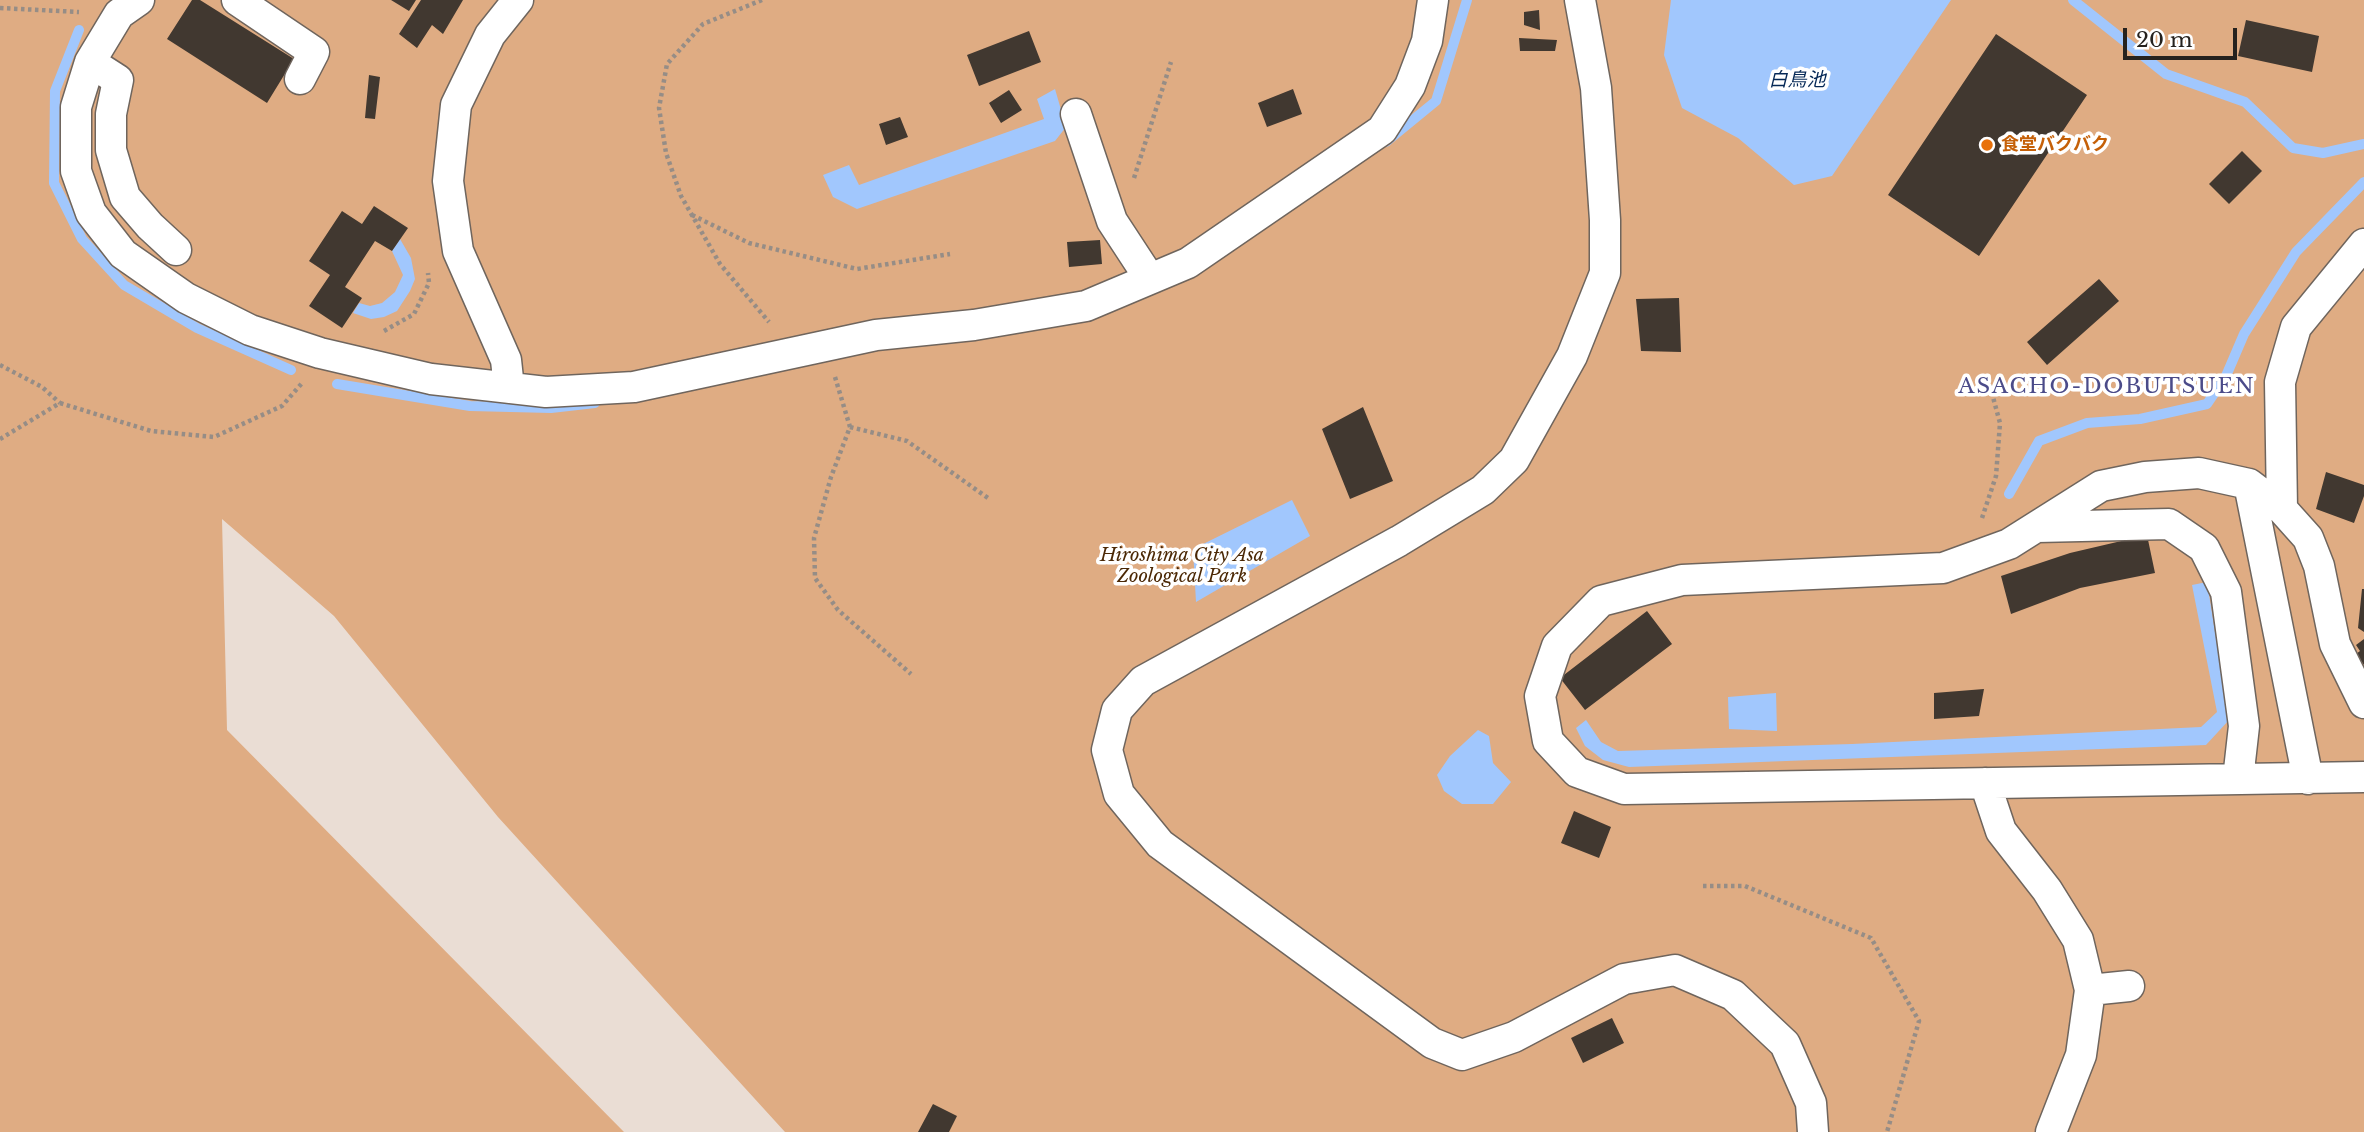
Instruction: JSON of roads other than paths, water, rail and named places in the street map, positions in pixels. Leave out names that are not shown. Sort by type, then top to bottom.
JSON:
[{"type":"street","points":[[237,0],[314,52],[300,79]]},
{"type":"street","points":[[509,388],[506,359],[458,251],[448,181],[456,106],[490,35],[517,0]]},
{"type":"street","points":[[129,7],[90,62],[76,107],[76,171],[91,213],[123,254],[186,298],[250,330],[320,353],[431,379],[546,392],[634,387],[876,335],[974,325],[1086,306],[1188,263],[1382,130],[1410,86],[1427,41],[1433,0]]},
{"type":"street","points":[[1585,6],[1596,88],[1605,220],[1605,274],[1572,356],[1514,460],[1483,490],[1399,541],[1143,681],[1116,710],[1107,750],[1119,794],[1160,844],[1432,1043],[1462,1055],[1514,1037],[1624,979],[1675,970],[1733,995],[1785,1044],[1811,1103],[1813,1132]]},
{"type":"street","points":[[90,62],[118,80],[111,114],[111,150],[125,197],[176,250]]},
{"type":"street","points":[[1076,114],[1112,221],[1150,279]]},
{"type":"street","points":[[91,213],[125,197]]},
{"type":"street","points":[[2282,509],[2280,382],[2296,327],[2364,244]]},
{"type":"street","points":[[2364,703],[2335,645],[2319,566],[2308,538],[2282,509],[2249,484],[2199,473],[2145,477],[2101,486],[2009,544],[1943,568],[1682,580],[1601,601],[1558,646],[1540,696],[1548,741],[1577,772],[1624,789],[2364,778]]},
{"type":"street","points":[[2249,484],[2308,779]]},
{"type":"street","points":[[2036,527],[2169,524],[2204,548],[2226,592],[2244,726],[2238,779]]},
{"type":"street","points":[[1984,783],[2001,831],[2047,890],[2077,940],[2091,990],[2081,1055],[2051,1132]]},
{"type":"street","points":[[2091,990],[2129,986]]},
{"type":"water","name":"白鳥池","points":[[1671,0],[1951,0],[1832,176],[1794,185],[1738,138],[1682,108],[1664,55]]},
{"type":"water","points":[[1055,89],[1066,127],[1055,141],[857,209],[833,197],[823,175],[849,165],[859,185],[1044,119],[1037,99]]},
{"type":"water","points":[[400,239],[411,258],[415,279],[410,291],[397,311],[384,317],[371,319],[353,313],[359,303],[370,306],[382,303],[395,292],[403,275],[392,251]]},
{"type":"water","points":[[1292,500],[1310,536],[1196,602],[1193,549]]},
{"type":"water","points":[[2207,582],[2229,720],[2206,745],[1629,767],[1603,760],[1585,746],[1576,728],[1586,720],[1601,742],[1618,751],[1852,744],[2201,727],[2217,712],[2192,585]]},
{"type":"water","points":[[1776,693],[1777,731],[1729,729],[1728,697]]},
{"type":"water","points":[[1478,730],[1489,736],[1493,763],[1511,782],[1493,804],[1462,804],[1444,791],[1437,775],[1450,756]]},
{"type":"waterway","points":[[1386,142],[1436,101],[1467,0]]},
{"type":"waterway","points":[[2073,0],[2166,74],[2245,102],[2293,148],[2323,153],[2364,144]]},
{"type":"waterway","points":[[79,30],[55,91],[54,183],[82,239],[124,285],[197,328],[291,370]]},
{"type":"waterway","points":[[2009,494],[2039,441],[2087,423],[2140,419],[2207,404],[2226,376],[2244,334],[2296,252],[2364,182]]},
{"type":"waterway","points":[[337,384],[470,406],[551,408],[595,403]]},
{"type":"place","name":"食堂バクバク","points":[[1987,145]]},
{"type":"district","name":"ASACHO-DOBUTSUEN","points":[[2107,387]]},
{"type":"park label","name":"Hiroshima City Asa Zoological Park","points":[[1182,566]]}]
